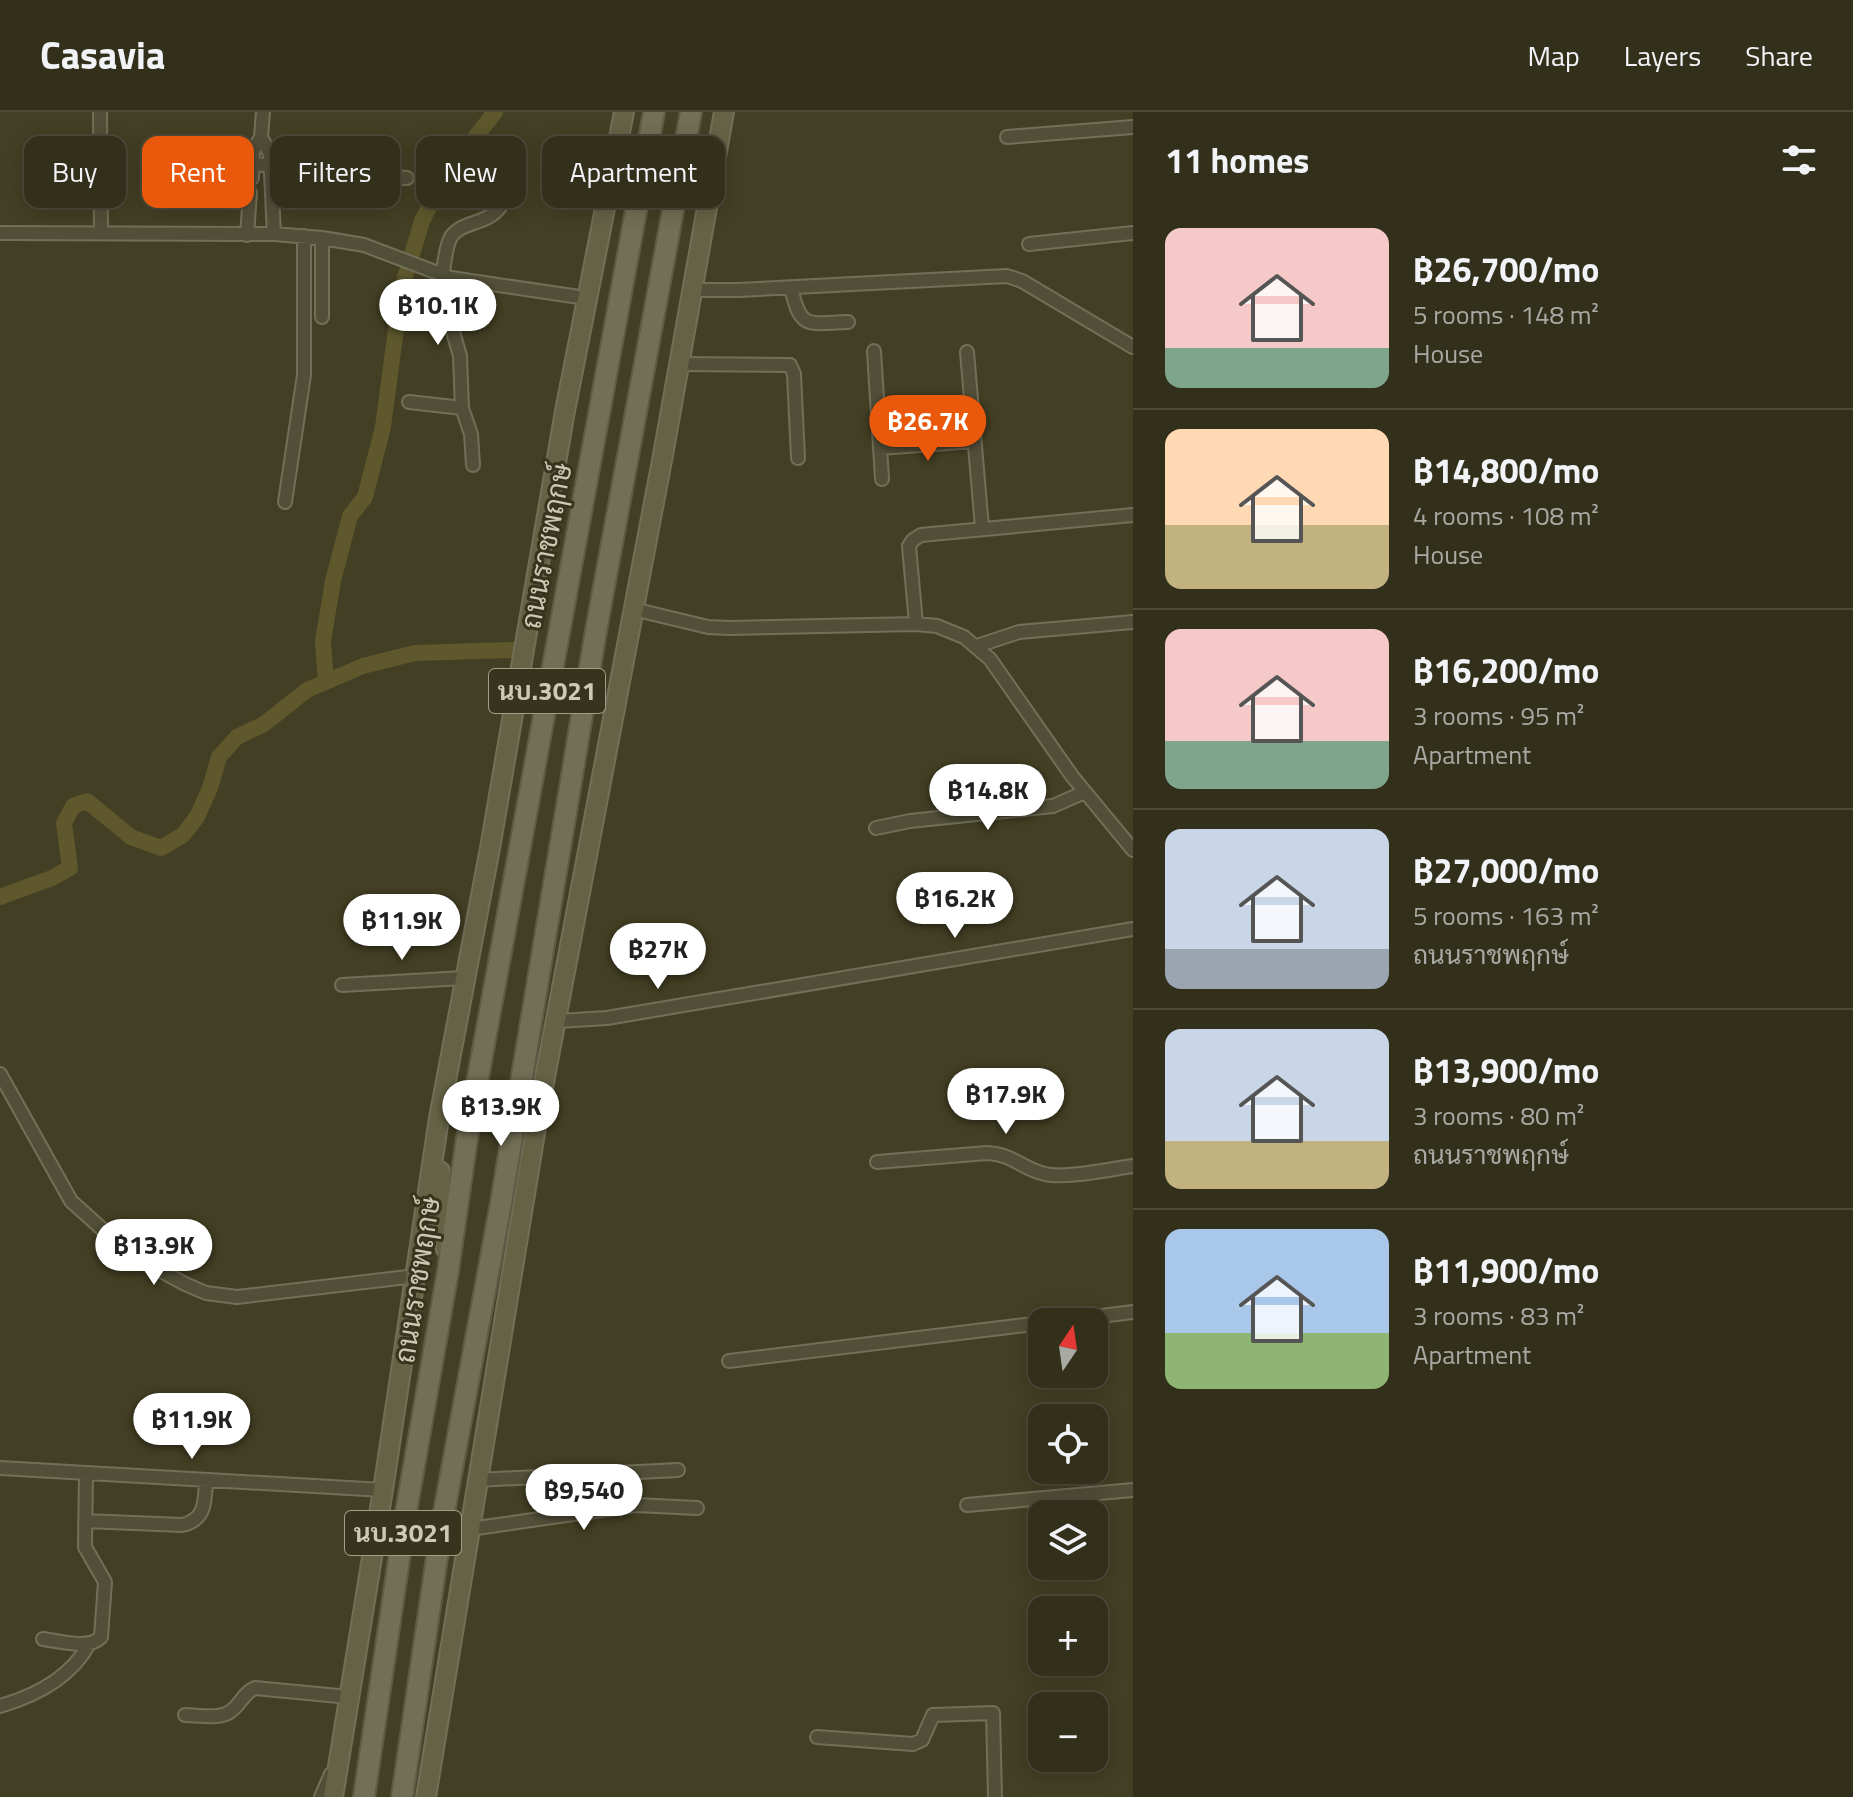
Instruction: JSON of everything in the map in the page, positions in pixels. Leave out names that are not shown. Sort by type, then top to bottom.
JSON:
[{"type":"main road","name":"ถนนราชพฤกษ์","points":[[437,1141],[586,298],[624,112]]},
{"type":"main road","name":"ถนนราชพฤกษ์","points":[[364,1797],[406,1512],[448,1271],[467,1138],[654,112]]},
{"type":"main road","name":"นบ.3021","points":[[402,1797],[442,1523],[501,1203],[597,625],[691,112]]},
{"type":"main road","name":"นบ.3021","points":[[539,1109],[558,1021],[724,112]]},
{"type":"main road","points":[[501,1203],[539,1109]]},
{"type":"main road","points":[[426,1797],[539,1109]]},
{"type":"main road","points":[[437,1141],[448,1271]]},
{"type":"main road","points":[[333,1797],[437,1141]]},
{"type":"street","points":[[100,112],[101,232]]},
{"type":"street","points":[[254,149],[261,137],[263,112]]},
{"type":"street","points":[[1007,137],[1133,127]]},
{"type":"street","points":[[261,137],[270,154]]},
{"type":"street","points":[[400,177],[407,178]]},
{"type":"street","points":[[247,235],[249,208]]},
{"type":"street","points":[[273,208],[274,234]]},
{"type":"street","points":[[473,465],[471,434],[462,408],[460,356],[447,311],[447,277],[452,236],[465,226],[487,220],[499,208]]},
{"type":"street","points":[[0,233],[304,236],[384,251],[447,277],[586,298]]},
{"type":"street","points":[[1029,244],[1133,233]]},
{"type":"street","points":[[285,502],[304,375],[304,236]]},
{"type":"street","points":[[322,238],[322,317]]},
{"type":"street","points":[[692,290],[1007,276],[1022,281],[1133,347]]},
{"type":"street","points":[[791,288],[796,313],[803,321],[848,322]]},
{"type":"street","points":[[874,351],[882,479]]},
{"type":"street","points":[[967,352],[982,528]]},
{"type":"street","points":[[679,364],[790,365],[794,374],[798,458]]},
{"type":"street","points":[[409,402],[462,408]]},
{"type":"street","points":[[880,448],[974,441]]},
{"type":"street","points":[[916,624],[909,546],[921,535],[1133,515]]},
{"type":"street","points":[[633,609],[708,627],[916,624],[952,631],[977,646],[1004,677],[1085,792],[1133,850]]},
{"type":"street","points":[[977,646],[1019,632],[1133,622]]},
{"type":"street","points":[[876,828],[910,821],[1053,806],[1085,792]]},
{"type":"street","points":[[558,1021],[607,1018],[1133,929]]},
{"type":"street","points":[[342,985],[464,978]]},
{"type":"street","points":[[0,1074],[71,1201],[102,1229],[161,1271],[185,1284],[206,1293],[237,1297],[416,1276]]},
{"type":"street","points":[[877,1162],[1002,1153],[1033,1170],[1057,1176],[1133,1166]]},
{"type":"street","points":[[1108,1315],[1133,1312]]},
{"type":"street","points":[[729,1361],[1028,1325]]},
{"type":"street","points":[[0,1468],[383,1490]]},
{"type":"street","points":[[477,1480],[678,1470]]},
{"type":"street","points":[[43,1639],[89,1644],[101,1637],[104,1628],[105,1582],[85,1547],[86,1474]]},
{"type":"street","points":[[85,1521],[193,1523],[204,1507],[206,1480]]},
{"type":"street","points":[[967,1505],[1133,1490]]},
{"type":"street","points":[[470,1529],[636,1505],[697,1508]]},
{"type":"street","points":[[0,1706],[35,1694],[75,1664],[89,1644]]},
{"type":"street","points":[[185,1715],[226,1714],[244,1694],[255,1688],[349,1697]]},
{"type":"street","points":[[817,1737],[913,1744],[922,1740],[933,1715],[993,1713],[995,1797]]},
{"type":"street","points":[[321,1797],[340,1756]]},
{"type":"waterway","points":[[326,682],[323,641],[333,581],[350,516],[365,497],[383,427],[401,291],[422,221],[446,175],[495,112]]},
{"type":"waterway","points":[[0,897],[70,868],[64,823],[73,806],[87,801],[131,837],[161,848],[183,835],[197,817],[219,757],[237,737],[264,724],[307,690],[363,666],[415,653],[513,650]]}]
